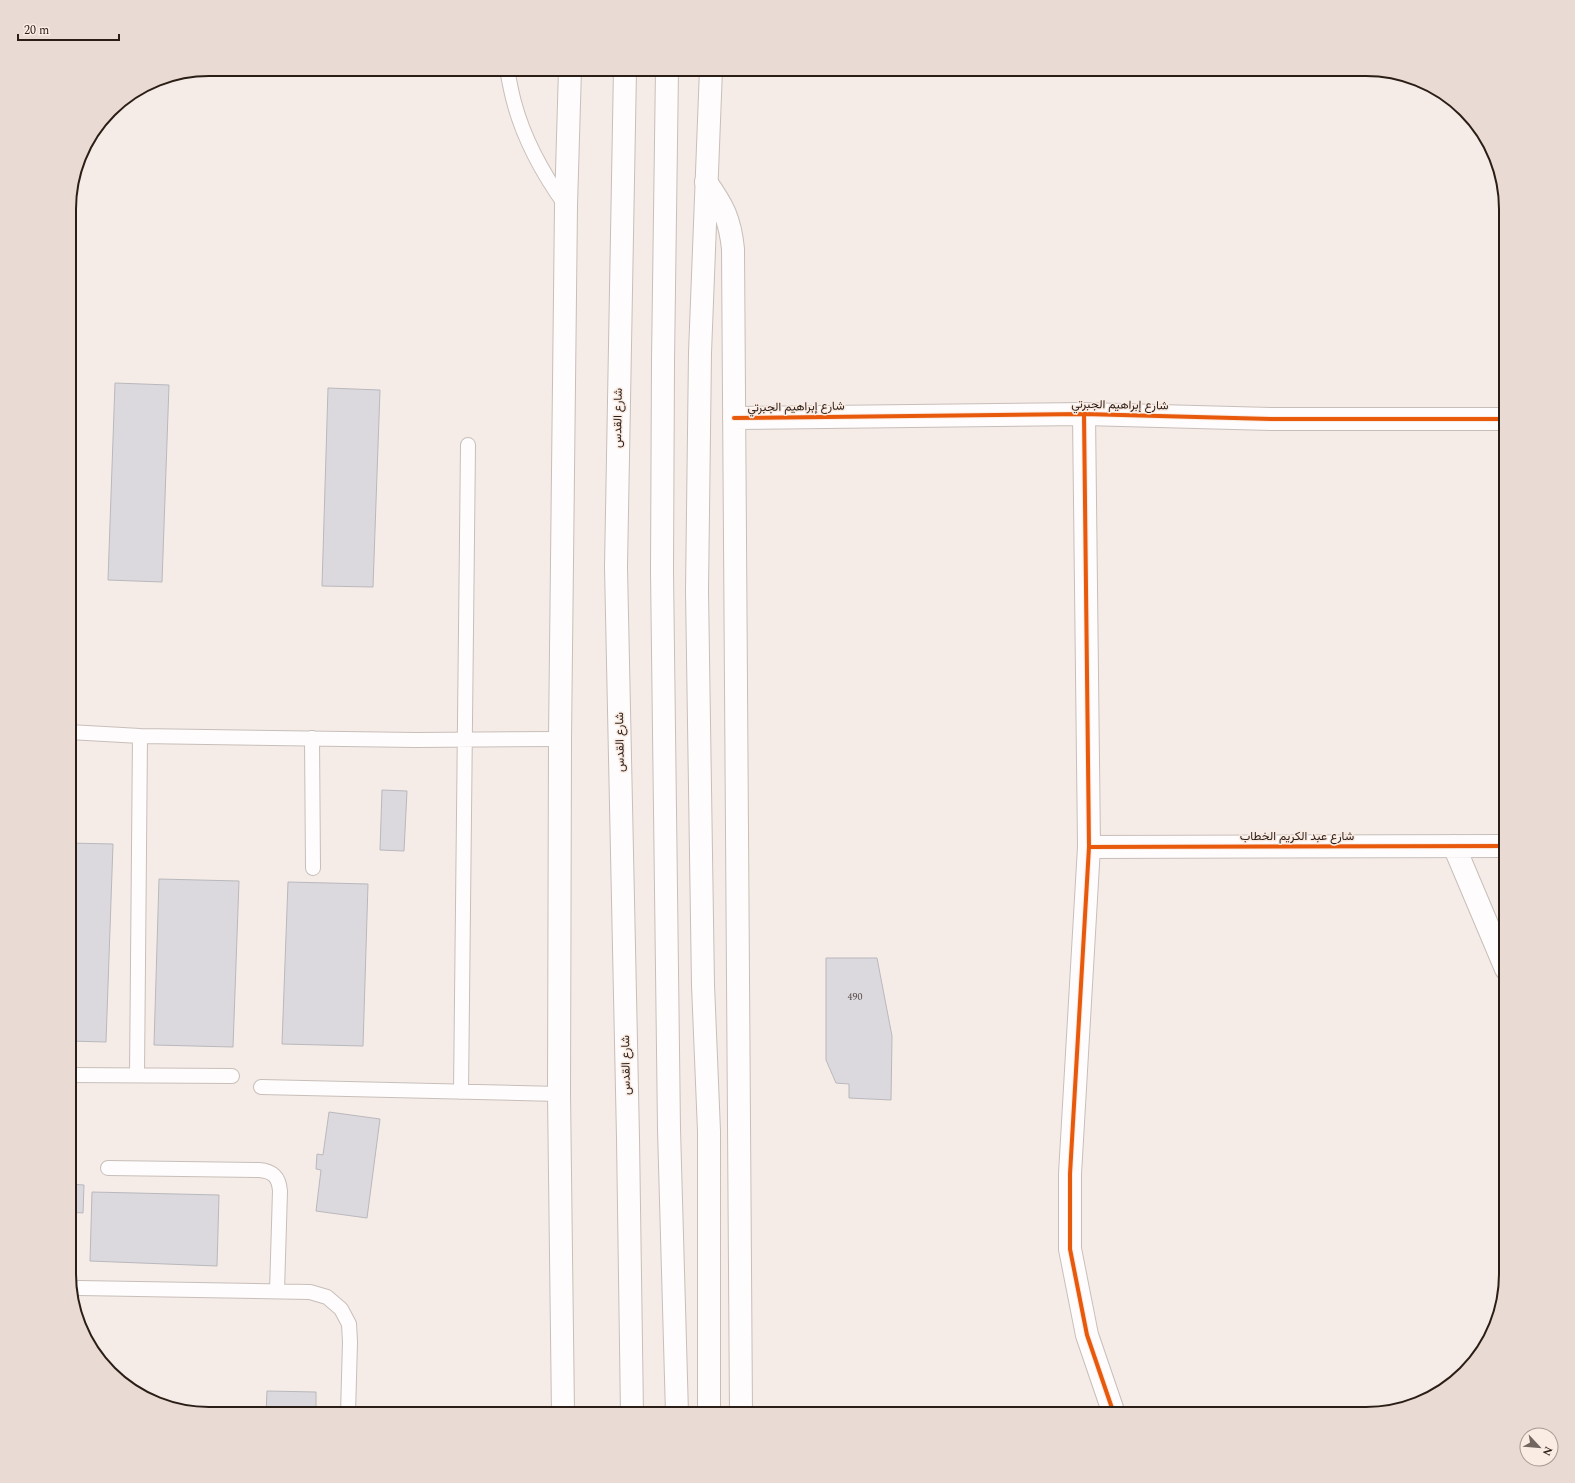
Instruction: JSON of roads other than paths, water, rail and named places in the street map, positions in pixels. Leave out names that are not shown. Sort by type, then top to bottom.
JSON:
[{"type":"main road","points":[[563,1407],[559,1094],[560,739],[566,206],[570,76]]},
{"type":"main road","name":"شارع القدس","points":[[625,76],[616,567],[632,1407]]},
{"type":"main road","points":[[668,76],[663,330],[662,571],[670,1129],[677,1407]]},
{"type":"main road","points":[[709,1407],[709,1131],[703,985],[698,591],[700,353],[711,76]]},
{"type":"main road","points":[[706,182],[720,202],[728,217],[732,233],[741,1407]]},
{"type":"main road","points":[[1084,414],[1089,847],[1070,1174],[1070,1249],[1087,1335],[1112,1407]]},
{"type":"main road","name":"شارع إبراهيم الجبرتي","points":[[734,418],[1084,414],[1271,418],[1499,419]]},
{"type":"main road","points":[[1454,846],[1499,953]]},
{"type":"main road","name":"شارع عبد الكريم الخطاب","points":[[1089,847],[1499,846]]},
{"type":"lane","points":[[508,76],[514,102],[526,137],[540,167],[566,206]]},
{"type":"lane","points":[[461,1092],[468,446]]},
{"type":"lane","points":[[76,732],[140,736],[464,740],[560,739]]},
{"type":"lane","points":[[137,1075],[140,736]]},
{"type":"lane","points":[[312,738],[313,868]]},
{"type":"lane","points":[[76,1074],[232,1076]]},
{"type":"lane","points":[[261,1087],[559,1094]]},
{"type":"lane","points":[[108,1168],[268,1170],[275,1175],[279,1182],[280,1191],[277,1291]]},
{"type":"lane","points":[[79,1288],[310,1292],[327,1297],[341,1308],[349,1324],[348,1407]]}]
